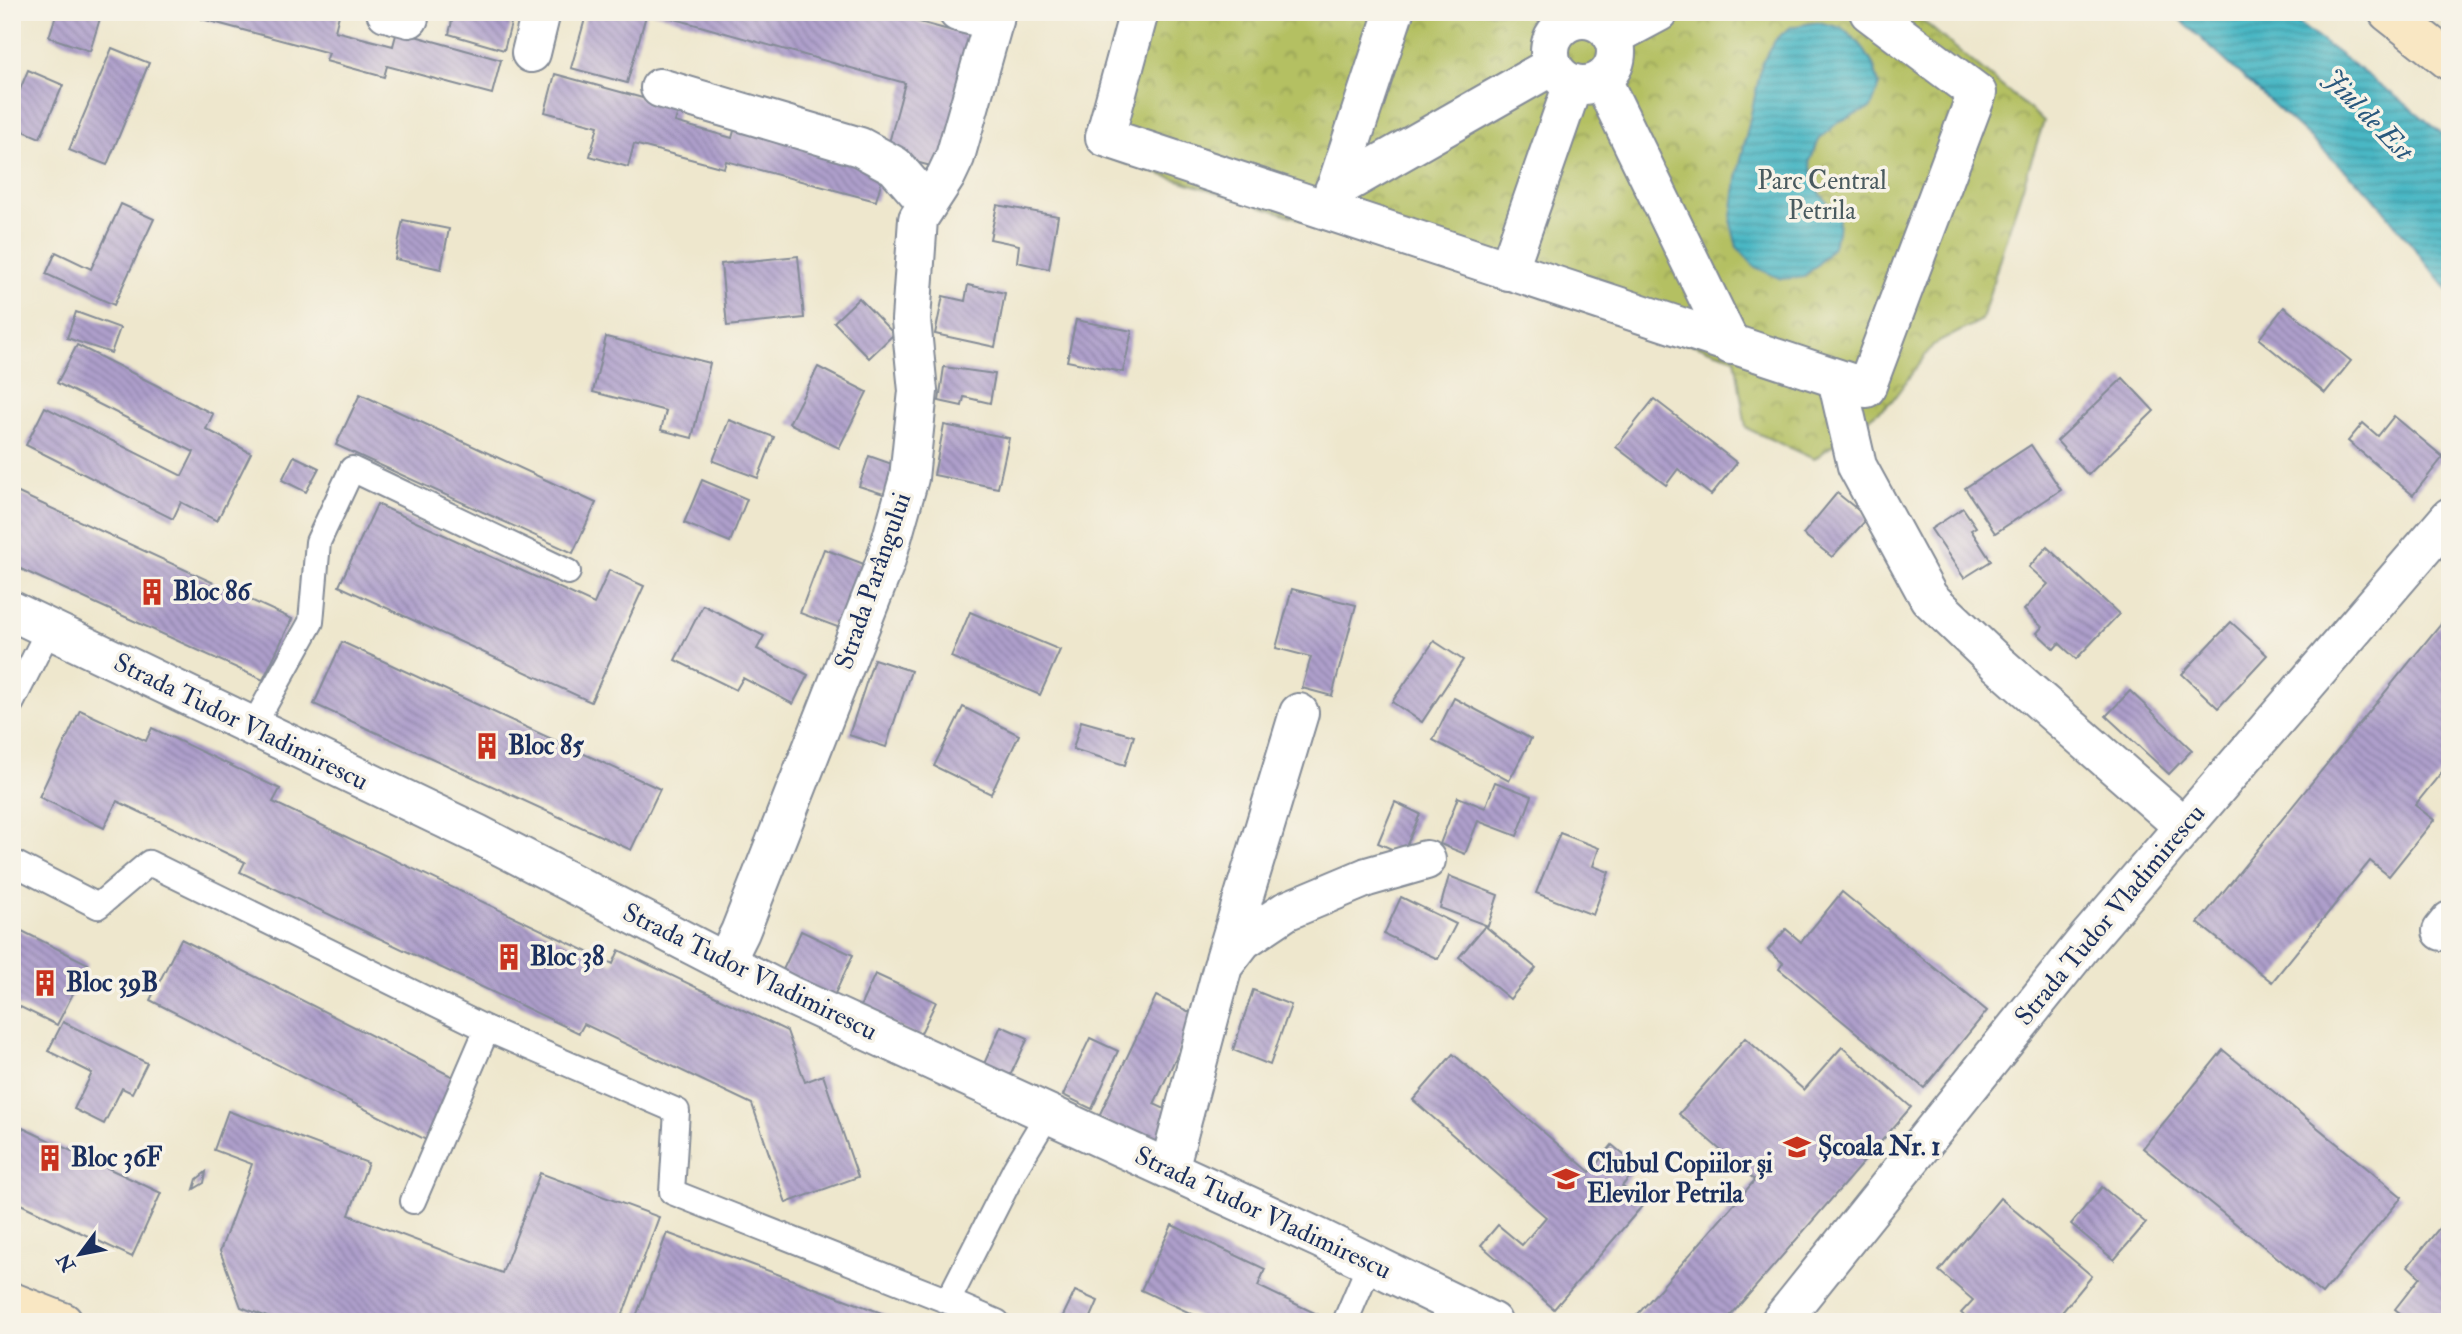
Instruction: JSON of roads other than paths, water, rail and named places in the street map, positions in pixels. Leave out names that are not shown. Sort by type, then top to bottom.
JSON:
[{"type":"street","points":[[531,53],[541,12]]},
{"type":"street","points":[[1139,12],[1105,138],[1331,201],[1508,271],[1866,388],[1977,93],[1868,12]]},
{"type":"street","points":[[1331,201],[1394,12]]},
{"type":"street","points":[[1659,12],[1586,21],[1555,33],[1550,50],[1576,77],[1731,345]]},
{"type":"street","points":[[2388,12],[2450,61]]},
{"type":"street","name":"Strada Parângului","points":[[725,962],[740,932],[885,564],[909,478],[918,391],[911,320],[918,219],[955,157],[983,15]]},
{"type":"street","points":[[1331,201],[1576,77],[1614,66],[1616,55],[1586,21]]},
{"type":"street","points":[[1508,271],[1576,77]]},
{"type":"street","points":[[660,88],[860,147],[895,166],[927,203]]},
{"type":"street","points":[[1837,379],[1857,466],[1929,598],[1997,663],[2183,826]]},
{"type":"street","name":"Strada Tudor Vladimirescu","points":[[1780,1322],[2088,938],[2450,517]]},
{"type":"street","name":"Strada Tudor Vladimirescu","points":[[12,611],[251,728],[477,834],[789,995],[1492,1322]]},
{"type":"street","points":[[1169,1170],[1223,966],[1299,713]]},
{"type":"street","points":[[1223,966],[1243,940],[1286,911],[1367,877],[1426,860]]},
{"type":"street","points":[[12,1302],[63,1322]]},
{"type":"lane","points":[[251,728],[311,622],[318,542],[352,469],[568,572]]},
{"type":"lane","points":[[12,702],[49,629]]},
{"type":"lane","points":[[12,862],[98,906],[149,863],[487,1029],[677,1111],[672,1192],[998,1322]]},
{"type":"lane","points":[[413,1201],[487,1029]]},
{"type":"lane","points":[[948,1301],[1015,1169],[1048,1114]]},
{"type":"lane","points":[[1345,1322],[1370,1263]]},
{"type":"water","name":"Jiul de Est","points":[[2172,12],[2283,12],[2450,140],[2450,293],[2371,194]]},
{"type":"water","points":[[1818,22],[1842,28],[1861,45],[1874,66],[1879,85],[1871,108],[1838,122],[1819,140],[1810,161],[1815,186],[1839,218],[1838,233],[1832,248],[1803,277],[1781,279],[1755,267],[1737,247],[1731,224],[1737,178],[1762,63],[1776,39],[1791,27]]},
{"type":"place","name":"Bloc 86","points":[[152,592]]},
{"type":"place","name":"Bloc 85","points":[[487,746]]},
{"type":"place","name":"Bloc 38","points":[[509,957]]},
{"type":"place","name":"Bloc 39B","points":[[45,983]]},
{"type":"place","name":"Școala Nr. 1","points":[[1797,1147]]},
{"type":"place","name":"Bloc 36F","points":[[50,1158]]},
{"type":"place","name":"Clubul Copiilor și Elevilor Petrila","points":[[1566,1179]]},
{"type":"park label","name":"Parc Central Petrila","points":[[1822,196]]}]
